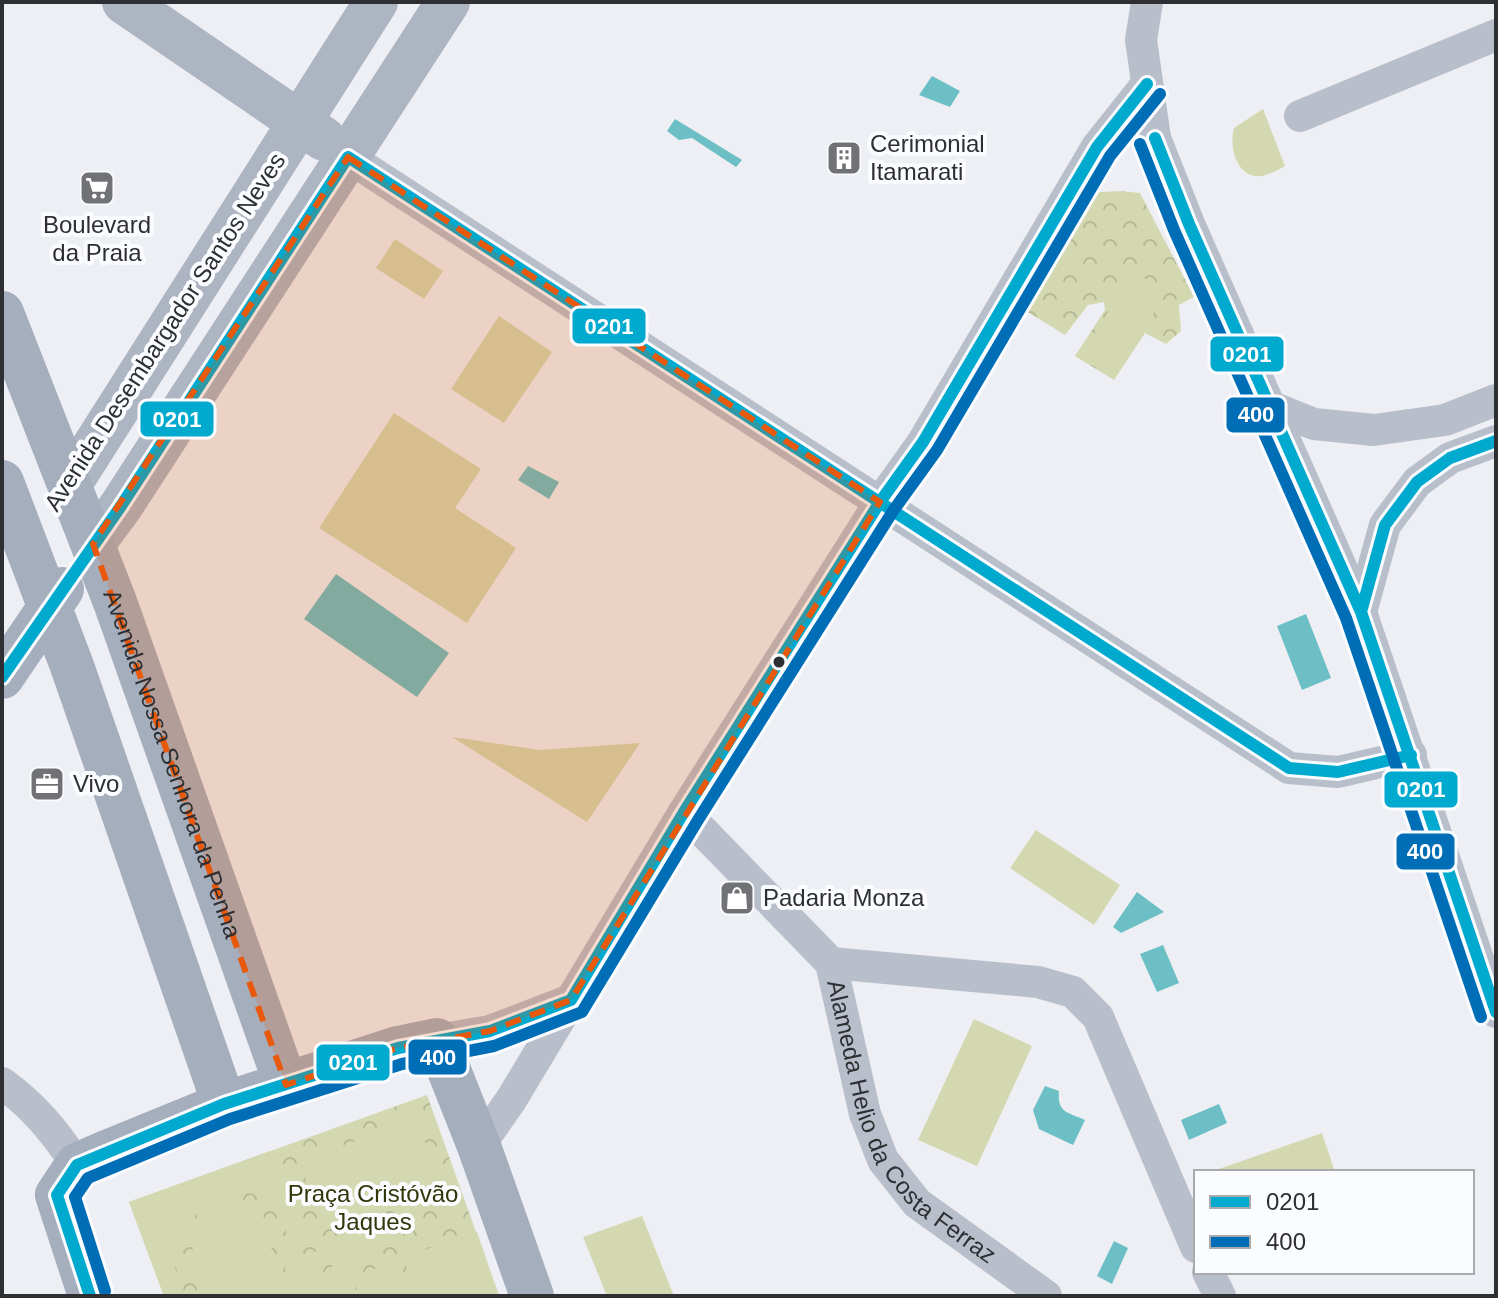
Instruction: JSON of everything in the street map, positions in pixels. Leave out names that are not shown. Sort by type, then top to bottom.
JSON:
[{"type":"main road","points":[[124,2],[348,157]]},
{"type":"main road","name":"Avenida Desembargador Santos Neves","points":[[14,563],[70,484],[376,2]]},
{"type":"main road","points":[[2,677],[93,544],[448,2]]},
{"type":"main road","name":"Avenida Nossa Senhora da Penha","points":[[2,313],[93,544],[286,1085]]},
{"type":"main road","points":[[2,482],[14,563],[49,607],[78,681],[224,1104]]},
{"type":"main road","points":[[90,1296],[57,1195],[77,1165],[224,1104],[398,1048],[437,1040],[479,1146],[532,1296]]},
{"type":"street","points":[[1147,2],[1141,40],[1155,138],[1189,224],[1361,612],[1496,1012]]},
{"type":"street","points":[[1300,116],[1496,35]]},
{"type":"street","points":[[479,1146],[511,1100],[684,812],[880,502],[923,442],[1097,147],[1147,84]]},
{"type":"street","points":[[348,157],[1289,768],[1338,772],[1411,755]]},
{"type":"street","points":[[1272,407],[1314,424],[1374,430],[1445,420],[1496,400]]},
{"type":"street","points":[[1361,612],[1385,525],[1417,482],[1450,458],[1496,441]]},
{"type":"street","name":"Alameda Helio da Costa Ferraz","points":[[684,812],[831,963],[865,1114],[883,1160],[917,1203],[1046,1296]]},
{"type":"street","name":"Alameda Helio da Costa Ferraz","points":[[831,963],[1038,982],[1073,992],[1098,1017],[1194,1242]]},
{"type":"street","points":[[437,1040],[490,1031],[571,1000]]},
{"type":"street","points":[[2,1083],[53,1129],[77,1165]]},
{"type":"street","points":[[1207,1274],[1212,1296]]},
{"type":"street","points":[[1208,1274],[1220,1296]]},
{"type":"highlighted area","points":[[348,157],[880,502],[571,1000],[490,1031],[398,1048],[286,1085],[93,544]]},
{"type":"green space","points":[[1263,109],[1285,166],[1267,175],[1252,176],[1236,160],[1234,128]]},
{"type":"green space","points":[[1086,193],[1140,193],[1194,297],[1179,305],[1181,331],[1166,344],[1145,333],[1114,380],[1075,356],[1105,310],[1104,302],[1088,305],[1065,335],[1018,306]]},
{"type":"green space","points":[[395,239],[443,271],[424,299],[376,268]]},
{"type":"green space","points":[[1134,271],[1166,293],[1114,378],[1080,356]]},
{"type":"green space","points":[[499,316],[552,352],[504,423],[451,389]]},
{"type":"green space","points":[[394,413],[481,469],[455,508],[516,548],[467,623],[319,528]]},
{"type":"green space","points":[[452,737],[540,750],[640,743],[587,822]]},
{"type":"green space","points":[[1036,830],[1120,885],[1094,925],[1010,868]]},
{"type":"green space","points":[[974,1019],[1032,1046],[977,1166],[918,1140]]},
{"type":"green space","name":"Praça Cristóvão Jaques","points":[[427,1095],[499,1296],[164,1296],[129,1202]]},
{"type":"green space","points":[[415,1117],[440,1179],[325,1224],[299,1163]]},
{"type":"green space","points":[[1322,1133],[1334,1170],[1216,1170]]},
{"type":"green space","points":[[270,1151],[302,1246],[291,1246],[277,1205],[262,1196],[248,1193],[207,1203],[182,1229],[174,1266],[186,1296],[164,1296],[129,1202]]},
{"type":"green space","points":[[256,1207],[267,1222],[275,1272],[288,1296],[200,1296],[192,1259],[193,1247],[203,1226],[225,1211]]},
{"type":"green space","points":[[642,1216],[674,1296],[607,1296],[583,1237]]},
{"type":"green space","points":[[397,1221],[403,1242],[381,1249],[367,1258],[359,1273],[355,1296],[332,1296],[330,1280],[337,1256],[355,1239]]},
{"type":"green space","points":[[477,1232],[499,1296],[416,1296],[403,1257]]},
{"type":"green space","points":[[317,1251],[324,1258],[318,1279],[323,1296],[299,1296],[289,1282],[284,1263]]},
{"type":"green space","points":[[383,1261],[395,1263],[405,1296],[367,1296],[368,1275]]},
{"type":"water","points":[[932,76],[960,91],[950,107],[919,95]]},
{"type":"water","points":[[675,119],[742,160],[736,167],[692,138],[679,140],[667,131]]},
{"type":"water","points":[[528,466],[559,482],[549,499],[518,480]]},
{"type":"water","points":[[336,574],[449,653],[417,697],[304,619]]},
{"type":"water","points":[[1306,614],[1331,678],[1302,690],[1277,626]]},
{"type":"water","points":[[1137,892],[1164,912],[1121,933],[1113,927]]},
{"type":"water","points":[[1163,945],[1179,983],[1157,992],[1140,954]]},
{"type":"water","points":[[1045,1086],[1059,1091],[1064,1111],[1085,1120],[1073,1145],[1039,1129],[1033,1110]]},
{"type":"water","points":[[1219,1104],[1227,1123],[1189,1140],[1181,1120]]},
{"type":"water","points":[[1114,1241],[1128,1248],[1112,1284],[1097,1276]]},
{"type":"transit line","name":"0201","points":[[90,1296],[57,1195],[77,1165],[224,1104],[398,1048],[490,1031],[571,1000],[684,812],[880,502],[923,442],[1097,147],[1147,84]]},
{"type":"transit line","name":"400","points":[[105,1291],[75,1197],[88,1178],[230,1119],[402,1064],[494,1046],[582,1012],[698,820],[893,511],[937,450],[1110,156],[1160,94]]},
{"type":"transit line","name":"0201","points":[[1155,138],[1189,224],[1361,612],[1496,1012]]},
{"type":"transit line","name":"400","points":[[1140,144],[1174,230],[1346,618],[1481,1017]]},
{"type":"transit line","name":"0201","points":[[2,677],[121,506],[348,157],[1289,768],[1338,772],[1411,755]]},
{"type":"transit line","name":"0201","points":[[1361,612],[1385,525],[1417,482],[1450,458],[1496,441]]},
{"type":"place","name":"Cerimonial Itamarati","points":[[844,158]]},
{"type":"place","name":"Boulevard da Praia","points":[[97,188]]},
{"type":"place","name":"Vivo","points":[[47,784]]},
{"type":"place","name":"Padaria Monza","points":[[737,898]]}]
